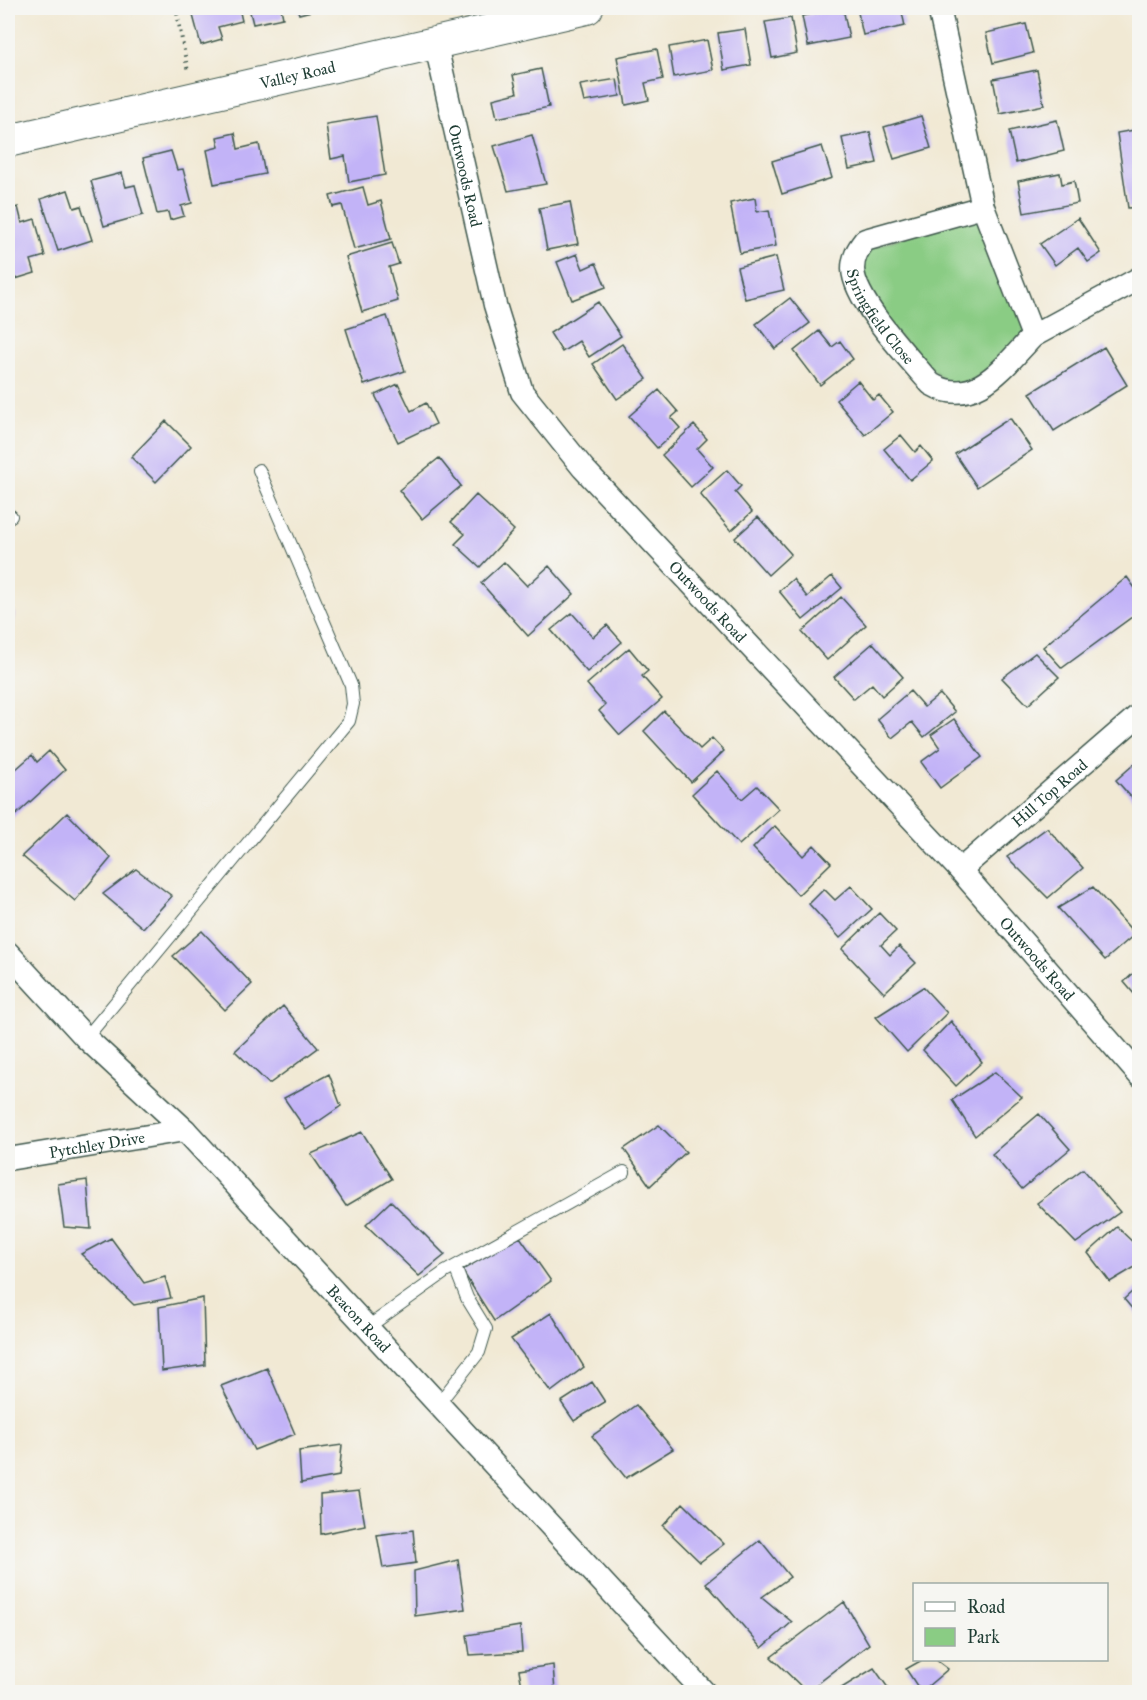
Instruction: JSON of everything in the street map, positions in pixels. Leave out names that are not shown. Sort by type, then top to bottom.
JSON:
[{"type":"street","name":"Valley Road","points":[[8,141],[586,8]]},
{"type":"street","points":[[939,8],[982,207],[1033,336]]},
{"type":"street","name":"Outwoods Road","points":[[435,41],[495,305],[522,392],[582,468],[960,870],[1140,1076]]},
{"type":"street","name":"Springfield Close","points":[[982,207],[865,240],[855,254],[853,270],[858,289],[868,306],[931,384],[942,391],[964,392],[986,384],[1033,336],[1140,278]]},
{"type":"street","name":"Hill Top Road","points":[[960,870],[1140,714]]},
{"type":"street","name":"Beacon Road","points":[[8,953],[86,1038],[185,1130],[704,1692]]},
{"type":"street","name":"Pytchley Drive","points":[[8,1159],[185,1130]]},
{"type":"lane","points":[[86,1038],[349,722],[353,704],[351,685],[258,470]]},
{"type":"lane","points":[[368,1327],[455,1266],[624,1172]]},
{"type":"lane","points":[[439,1403],[479,1352],[486,1329],[467,1298],[455,1266]]},
{"type":"path","points":[[176,8],[193,100]]},
{"type":"green space","points":[[983,207],[1033,336],[956,393],[868,306],[855,254]]},
{"type":"building","points":[[191,8],[239,8],[242,21],[218,27],[222,39],[201,45]]},
{"type":"building","points":[[249,8],[281,8],[283,18],[253,24]]},
{"type":"building","points":[[297,8],[323,8],[299,14]]},
{"type":"building","points":[[843,8],[849,38],[808,46],[802,16]]},
{"type":"building","points":[[857,8],[901,8],[905,26],[863,35]]},
{"type":"building","points":[[791,18],[797,53],[772,58],[765,22]]},
{"type":"building","points":[[1026,24],[1033,53],[993,63],[986,33]]},
{"type":"building","points":[[745,29],[751,65],[724,70],[718,33]]},
{"type":"building","points":[[707,40],[713,70],[674,77],[669,47]]},
{"type":"building","points":[[657,49],[663,79],[645,83],[649,100],[626,105],[617,57]]},
{"type":"building","points":[[541,69],[549,107],[497,118],[493,99],[517,93],[513,75]]},
{"type":"building","points":[[1037,70],[1044,105],[1000,114],[993,79]]},
{"type":"building","points":[[617,79],[620,96],[584,102],[580,85]]},
{"type":"building","points":[[376,116],[385,175],[349,182],[345,156],[331,159],[326,124]]},
{"type":"building","points":[[921,116],[931,148],[894,159],[884,127]]},
{"type":"building","points":[[1057,120],[1064,151],[1016,163],[1009,131]]},
{"type":"building","points":[[1140,129],[1140,207],[1128,208],[1117,133]]},
{"type":"building","points":[[870,132],[877,163],[849,169],[842,138]]},
{"type":"building","points":[[235,133],[238,149],[259,144],[265,174],[214,184],[207,150],[219,147],[217,137]]},
{"type":"building","points":[[532,135],[546,184],[508,191],[494,146]]},
{"type":"building","points":[[822,146],[832,178],[782,194],[772,161]]},
{"type":"building","points":[[171,151],[177,170],[183,169],[192,203],[181,206],[184,216],[170,220],[168,212],[157,214],[143,158]]},
{"type":"building","points":[[122,173],[126,187],[135,185],[143,215],[104,226],[91,181]]},
{"type":"building","points":[[1060,173],[1062,184],[1074,181],[1078,203],[1024,213],[1018,181]]},
{"type":"building","points":[[363,187],[368,205],[381,201],[391,239],[354,249],[342,205],[333,207],[330,196]]},
{"type":"building","points":[[68,190],[74,208],[81,206],[92,240],[58,251],[41,199]]},
{"type":"building","points":[[755,198],[757,212],[769,210],[776,246],[740,253],[730,203]]},
{"type":"building","points":[[570,202],[578,244],[547,250],[539,208]]},
{"type":"building","points":[[18,207],[22,223],[35,219],[45,256],[31,260],[35,273],[12,280],[8,266],[8,210]]},
{"type":"building","points":[[1078,218],[1101,253],[1088,262],[1078,248],[1055,265],[1040,244]]},
{"type":"building","points":[[392,243],[399,264],[389,267],[398,301],[362,312],[346,257]]},
{"type":"building","points":[[577,254],[583,269],[596,263],[606,287],[572,300],[557,262]]},
{"type":"building","points":[[776,257],[784,290],[745,299],[737,267]]},
{"type":"building","points":[[790,298],[810,323],[775,349],[756,324]]},
{"type":"building","points":[[598,302],[621,336],[589,357],[579,341],[562,352],[550,333]]},
{"type":"building","points":[[387,316],[405,371],[364,385],[346,329]]},
{"type":"building","points":[[819,331],[832,347],[840,341],[853,359],[820,385],[794,351]]},
{"type":"building","points":[[622,344],[647,379],[617,399],[593,364]]},
{"type":"building","points":[[1104,347],[1127,385],[1054,431],[1030,393]]},
{"type":"building","points":[[858,381],[873,400],[879,395],[893,412],[865,435],[836,400]]},
{"type":"building","points":[[398,384],[411,411],[426,403],[436,424],[398,442],[375,395]]},
{"type":"building","points":[[659,390],[678,412],[671,418],[680,428],[657,448],[629,416]]},
{"type":"building","points":[[1010,418],[1032,450],[977,487],[955,454]]},
{"type":"building","points":[[166,421],[191,446],[156,482],[131,457]]},
{"type":"building","points":[[694,425],[707,439],[697,449],[713,467],[691,487],[662,455]]},
{"type":"building","points":[[901,435],[915,452],[921,446],[933,461],[910,480],[884,449]]},
{"type":"building","points":[[439,458],[461,486],[422,519],[399,490]]},
{"type":"building","points":[[727,470],[741,486],[735,492],[752,512],[731,531],[700,494]]},
{"type":"building","points":[[476,495],[514,530],[480,567],[455,544],[465,534],[451,522]]},
{"type":"building","points":[[758,517],[791,554],[768,575],[735,538]]},
{"type":"building","points":[[504,562],[527,586],[549,566],[574,594],[528,636],[481,583]]},
{"type":"building","points":[[832,576],[842,588],[803,620],[779,591],[793,579],[807,597]]},
{"type":"building","points":[[1127,577],[1140,595],[1140,611],[1062,668],[1043,647]]},
{"type":"building","points":[[841,597],[866,625],[827,660],[802,632]]},
{"type":"building","points":[[8,611],[15,612],[9,650],[8,650]]},
{"type":"building","points":[[572,613],[593,637],[607,625],[622,642],[587,672],[551,630]]},
{"type":"building","points":[[873,643],[903,677],[882,696],[872,684],[854,699],[834,677]]},
{"type":"building","points":[[629,648],[648,671],[642,676],[662,699],[620,735],[599,711],[605,705],[587,684]]},
{"type":"building","points":[[1035,653],[1059,677],[1028,705],[1002,678]]},
{"type":"building","points":[[910,691],[924,707],[940,694],[955,712],[924,737],[912,722],[892,738],[877,719]]},
{"type":"building","points":[[664,711],[700,749],[712,738],[724,751],[691,782],[644,731]]},
{"type":"building","points":[[954,719],[982,757],[940,788],[921,762],[940,748],[931,735]]},
{"type":"building","points":[[49,751],[65,770],[8,822],[8,762],[15,770],[32,755],[37,762]]},
{"type":"building","points":[[1140,759],[1140,807],[1116,780]]},
{"type":"building","points":[[717,771],[742,799],[757,786],[779,809],[739,845],[692,794]]},
{"type":"building","points":[[67,813],[111,858],[75,901],[22,856]]},
{"type":"building","points":[[775,826],[803,856],[814,845],[831,863],[798,895],[753,848]]},
{"type":"building","points":[[1047,828],[1083,868],[1048,898],[1007,857]]},
{"type":"building","points":[[136,869],[172,896],[143,928],[103,894]]},
{"type":"building","points":[[851,886],[872,909],[840,938],[809,904],[824,889],[835,900]]},
{"type":"building","points":[[1093,887],[1135,934],[1105,960],[1058,908]]},
{"type":"building","points":[[879,913],[896,931],[881,945],[890,955],[899,946],[916,963],[884,993],[842,949]]},
{"type":"building","points":[[202,931],[252,984],[225,1010],[173,956]]},
{"type":"building","points":[[1140,967],[1140,1001],[1124,982]]},
{"type":"building","points":[[923,987],[947,1013],[907,1052],[876,1017]]},
{"type":"building","points":[[283,1006],[318,1048],[269,1084],[235,1051]]},
{"type":"building","points":[[951,1021],[982,1062],[956,1086],[923,1050]]},
{"type":"building","points":[[995,1072],[1022,1097],[975,1136],[952,1100]]},
{"type":"building","points":[[329,1074],[341,1106],[306,1130],[284,1098]]},
{"type":"building","points":[[1039,1114],[1070,1149],[1022,1189],[992,1154]]},
{"type":"building","points":[[659,1125],[686,1152],[650,1186],[624,1149]]},
{"type":"building","points":[[362,1132],[392,1179],[346,1206],[311,1154]]},
{"type":"building","points":[[1083,1169],[1120,1212],[1076,1243],[1037,1203]]},
{"type":"building","points":[[87,1180],[91,1229],[64,1227],[58,1184]]},
{"type":"building","points":[[391,1201],[445,1255],[419,1276],[366,1225]]},
{"type":"building","points":[[1117,1227],[1140,1249],[1140,1264],[1110,1282],[1088,1253]]},
{"type":"building","points":[[520,1237],[551,1281],[494,1321],[462,1270]]},
{"type":"building","points":[[111,1238],[144,1283],[165,1277],[171,1298],[134,1305],[81,1254]]},
{"type":"building","points":[[1140,1285],[1140,1318],[1124,1299]]},
{"type":"building","points":[[203,1298],[205,1365],[162,1371],[159,1307]]},
{"type":"building","points":[[551,1313],[584,1367],[551,1392],[511,1339]]},
{"type":"building","points":[[267,1368],[295,1434],[254,1450],[221,1386]]},
{"type":"building","points":[[592,1382],[605,1402],[574,1421],[561,1402]]},
{"type":"building","points":[[636,1405],[673,1449],[626,1478],[592,1436]]},
{"type":"building","points":[[342,1445],[339,1476],[301,1483],[299,1451]]},
{"type":"building","points":[[359,1491],[365,1525],[321,1534],[320,1495]]},
{"type":"building","points":[[683,1503],[724,1544],[700,1562],[663,1526]]},
{"type":"building","points":[[413,1530],[416,1563],[383,1568],[377,1535]]},
{"type":"building","points":[[760,1540],[790,1577],[762,1597],[792,1622],[762,1648],[706,1583]]},
{"type":"building","points":[[458,1560],[465,1609],[415,1616],[414,1571]]},
{"type":"building","points":[[844,1602],[869,1644],[807,1692],[771,1657]]},
{"type":"building","points":[[520,1626],[522,1652],[470,1655],[467,1635]]},
{"type":"building","points":[[920,1661],[937,1661],[948,1669],[921,1692],[906,1669]]},
{"type":"building","points":[[553,1665],[555,1692],[523,1692],[519,1670]]},
{"type":"building","points":[[874,1668],[891,1692],[835,1692]]}]
